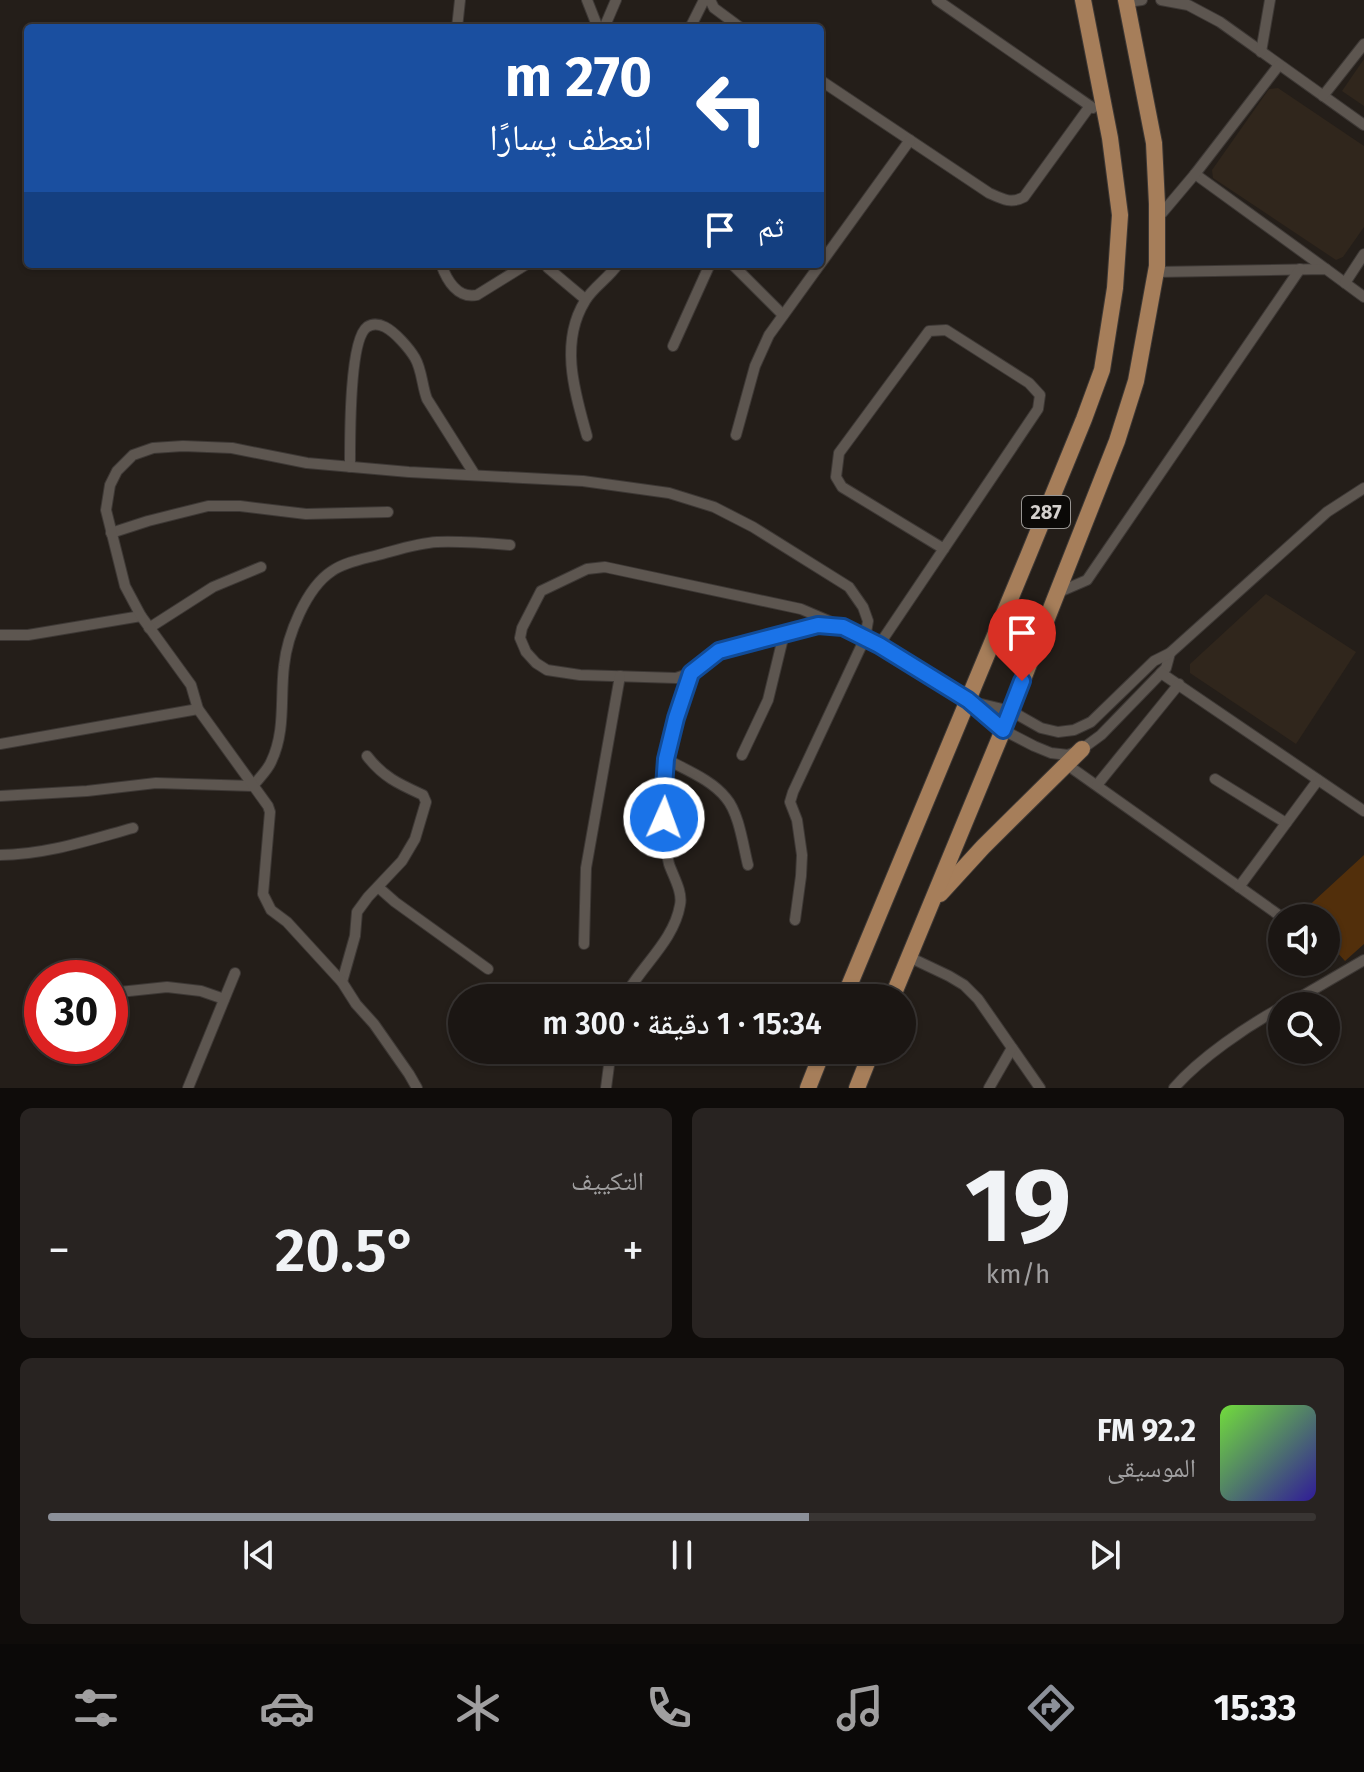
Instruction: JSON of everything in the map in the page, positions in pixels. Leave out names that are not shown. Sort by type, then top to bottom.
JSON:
[{"type":"main road","name":"287","points":[[850,984],[1102,370],[1115,288],[1120,215],[1106,117],[1083,0]]},
{"type":"main road","name":"287","points":[[898,984],[1011,711],[1117,441],[1136,381],[1156,272],[1157,219],[1154,143],[1132,1]]},
{"type":"main road","points":[[931,904],[983,847],[1082,749]]},
{"type":"main road","points":[[808,1088],[817,1064]]},
{"type":"main road","points":[[857,1088],[866,1064]]},
{"type":"street","points":[[457,24],[460,0]]},
{"type":"street","points":[[587,0],[596,24]]},
{"type":"street","points":[[606,24],[616,0]]},
{"type":"street","points":[[692,24],[704,0]]},
{"type":"street","points":[[710,0],[714,8],[736,24]]},
{"type":"street","points":[[937,0],[1106,117]]},
{"type":"street","points":[[1161,0],[1188,3],[1220,22],[1364,125]]},
{"type":"street","points":[[1261,52],[1270,0]]},
{"type":"street","points":[[1323,96],[1364,44]]},
{"type":"street","points":[[1157,219],[1279,65]]},
{"type":"street","points":[[824,83],[989,193],[1007,201],[1024,197],[1090,106]]},
{"type":"street","points":[[824,259],[910,140]]},
{"type":"street","points":[[1195,174],[1364,297]]},
{"type":"street","points":[[1345,283],[1364,254]]},
{"type":"street","points":[[443,268],[450,284],[463,295],[471,297],[521,268]]},
{"type":"street","points":[[548,268],[585,299]]},
{"type":"street","points":[[587,436],[573,388],[570,360],[574,330],[585,299],[615,268]]},
{"type":"street","points":[[673,346],[708,268]]},
{"type":"street","points":[[736,268],[783,315]]},
{"type":"street","points":[[736,435],[755,366],[769,335],[817,268]]},
{"type":"street","points":[[1057,593],[1087,580],[1300,269]]},
{"type":"street","points":[[1156,272],[1326,269]]},
{"type":"street","points":[[350,467],[352,392],[357,355],[363,332],[371,325],[379,324],[389,329],[414,356],[427,399],[475,475]]},
{"type":"street","points":[[879,645],[944,549],[1038,409],[1040,395],[1029,383],[946,330],[939,329],[929,331],[839,453],[836,477],[842,487],[944,549]]},
{"type":"street","points":[[417,1088],[342,982],[287,922],[271,910],[263,894],[268,806],[198,709],[191,685],[141,616],[125,586],[106,510],[110,485],[117,471],[133,455],[153,448],[232,448],[307,463],[583,481],[669,493],[714,507],[759,530],[849,587],[863,607],[868,621],[865,638],[790,802],[797,820],[802,855],[795,920]]},
{"type":"street","points":[[968,700],[1011,711],[1041,728],[1058,732],[1074,730],[1091,722],[1154,661],[1170,653],[1327,512],[1364,488]]},
{"type":"street","points":[[111,533],[208,506],[240,506],[306,514],[388,512]]},
{"type":"street","points":[[253,786],[270,765],[278,745],[283,667],[289,636],[303,606],[331,571],[344,564],[436,542],[510,545]]},
{"type":"street","points":[[149,628],[213,587],[261,567]]},
{"type":"street","points":[[843,627],[818,625],[719,651],[691,673],[676,678],[580,675],[547,670],[526,652],[520,638],[541,591],[587,569],[605,567],[801,609],[843,627],[879,645],[968,700],[1003,730],[1051,753],[1068,755],[1101,735],[1166,668],[1170,653]]},
{"type":"street","points":[[0,635],[28,635],[141,616]]},
{"type":"street","points":[[742,755],[768,700],[784,634]]},
{"type":"street","points":[[631,984],[672,928],[681,901],[664,835],[663,801],[666,759],[691,673]]},
{"type":"street","points":[[1161,673],[1364,811]]},
{"type":"street","points":[[584,944],[586,868],[620,676]]},
{"type":"street","points":[[1097,785],[1179,684]]},
{"type":"street","points":[[0,744],[198,709]]},
{"type":"street","points":[[342,982],[355,936],[357,912],[402,861],[415,839],[426,802],[423,795],[390,780],[367,756]]},
{"type":"street","points":[[666,759],[725,796],[733,810],[748,865]]},
{"type":"street","points":[[1066,764],[1268,907]]},
{"type":"street","points":[[1215,779],[1286,823]]},
{"type":"street","points":[[1239,887],[1318,780]]},
{"type":"street","points":[[0,796],[156,783],[253,786]]},
{"type":"street","points":[[0,855],[21,855],[51,849],[133,828]]},
{"type":"street","points":[[378,887],[488,969]]},
{"type":"street","points":[[909,957],[964,985],[978,999],[1040,1088]]},
{"type":"street","points":[[1309,992],[1364,960]]},
{"type":"street","points":[[188,1088],[235,973]]},
{"type":"street","points":[[128,991],[167,987],[201,991],[224,999]]},
{"type":"street","points":[[1174,1088],[1184,1076],[1220,1048],[1268,1015]]},
{"type":"street","points":[[989,1088],[1012,1048]]},
{"type":"street","points":[[606,1088],[609,1064]]},
{"type":"shaded area","points":[[1364,59],[1364,106],[1342,91]]},
{"type":"shaded area","points":[[1278,88],[1364,146],[1364,227],[1343,257],[1336,260],[1213,178],[1212,170],[1269,89]]},
{"type":"shaded area","points":[[1266,594],[1356,652],[1296,744],[1190,673],[1190,664]]},
{"type":"shaded area","points":[[1364,855],[1364,944],[1345,961],[1340,955],[1340,904],[1311,904]]},
{"type":"route","points":[[664,818],[666,759],[676,718],[691,673],[719,651],[818,625],[843,627],[879,645],[968,700],[1003,730],[1022,681]]}]
